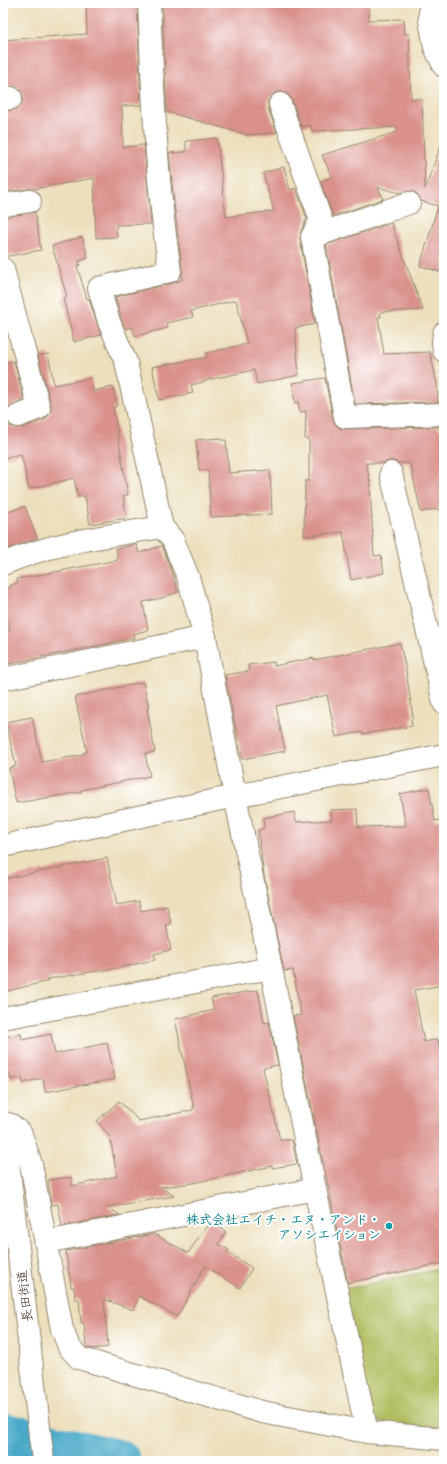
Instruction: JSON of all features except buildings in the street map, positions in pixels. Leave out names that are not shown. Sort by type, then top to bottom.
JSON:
[{"type":"street","points":[[149,3],[157,166],[170,271],[99,288],[109,322],[126,362],[162,528],[172,540],[188,577],[205,637],[235,796],[315,1189],[367,1432]]},
{"type":"street","points":[[430,3],[430,20],[435,47],[444,66]]},
{"type":"street","points":[[280,104],[321,220],[312,237],[345,417],[444,414]]},
{"type":"street","points":[[3,205],[30,201]]},
{"type":"street","points":[[312,237],[409,203]]},
{"type":"street","points":[[3,270],[39,408],[18,416]]},
{"type":"street","points":[[444,333],[444,351]]},
{"type":"street","points":[[391,473],[444,703]]},
{"type":"street","points":[[3,564],[17,558],[79,540],[162,528]]},
{"type":"street","points":[[3,679],[205,637]]},
{"type":"street","points":[[3,846],[235,796],[444,755]]},
{"type":"street","points":[[3,1018],[271,968]]},
{"type":"street","points":[[3,1123],[11,1125],[21,1134],[31,1164],[62,1329],[69,1347],[78,1358],[262,1412],[367,1432],[444,1439]]},
{"type":"street","name":"長田街道","points":[[3,1131],[8,1162],[43,1461]]},
{"type":"street","points":[[46,1242],[315,1189]]},
{"type":"green space","points":[[444,1268],[444,1429],[370,1421],[344,1289]]},
{"type":"waterway","points":[[3,1434],[119,1461]]},
{"type":"place","name":"株式会社エイチ・エヌ・アンド・ アソシエイション","points":[[389,1226]]}]
